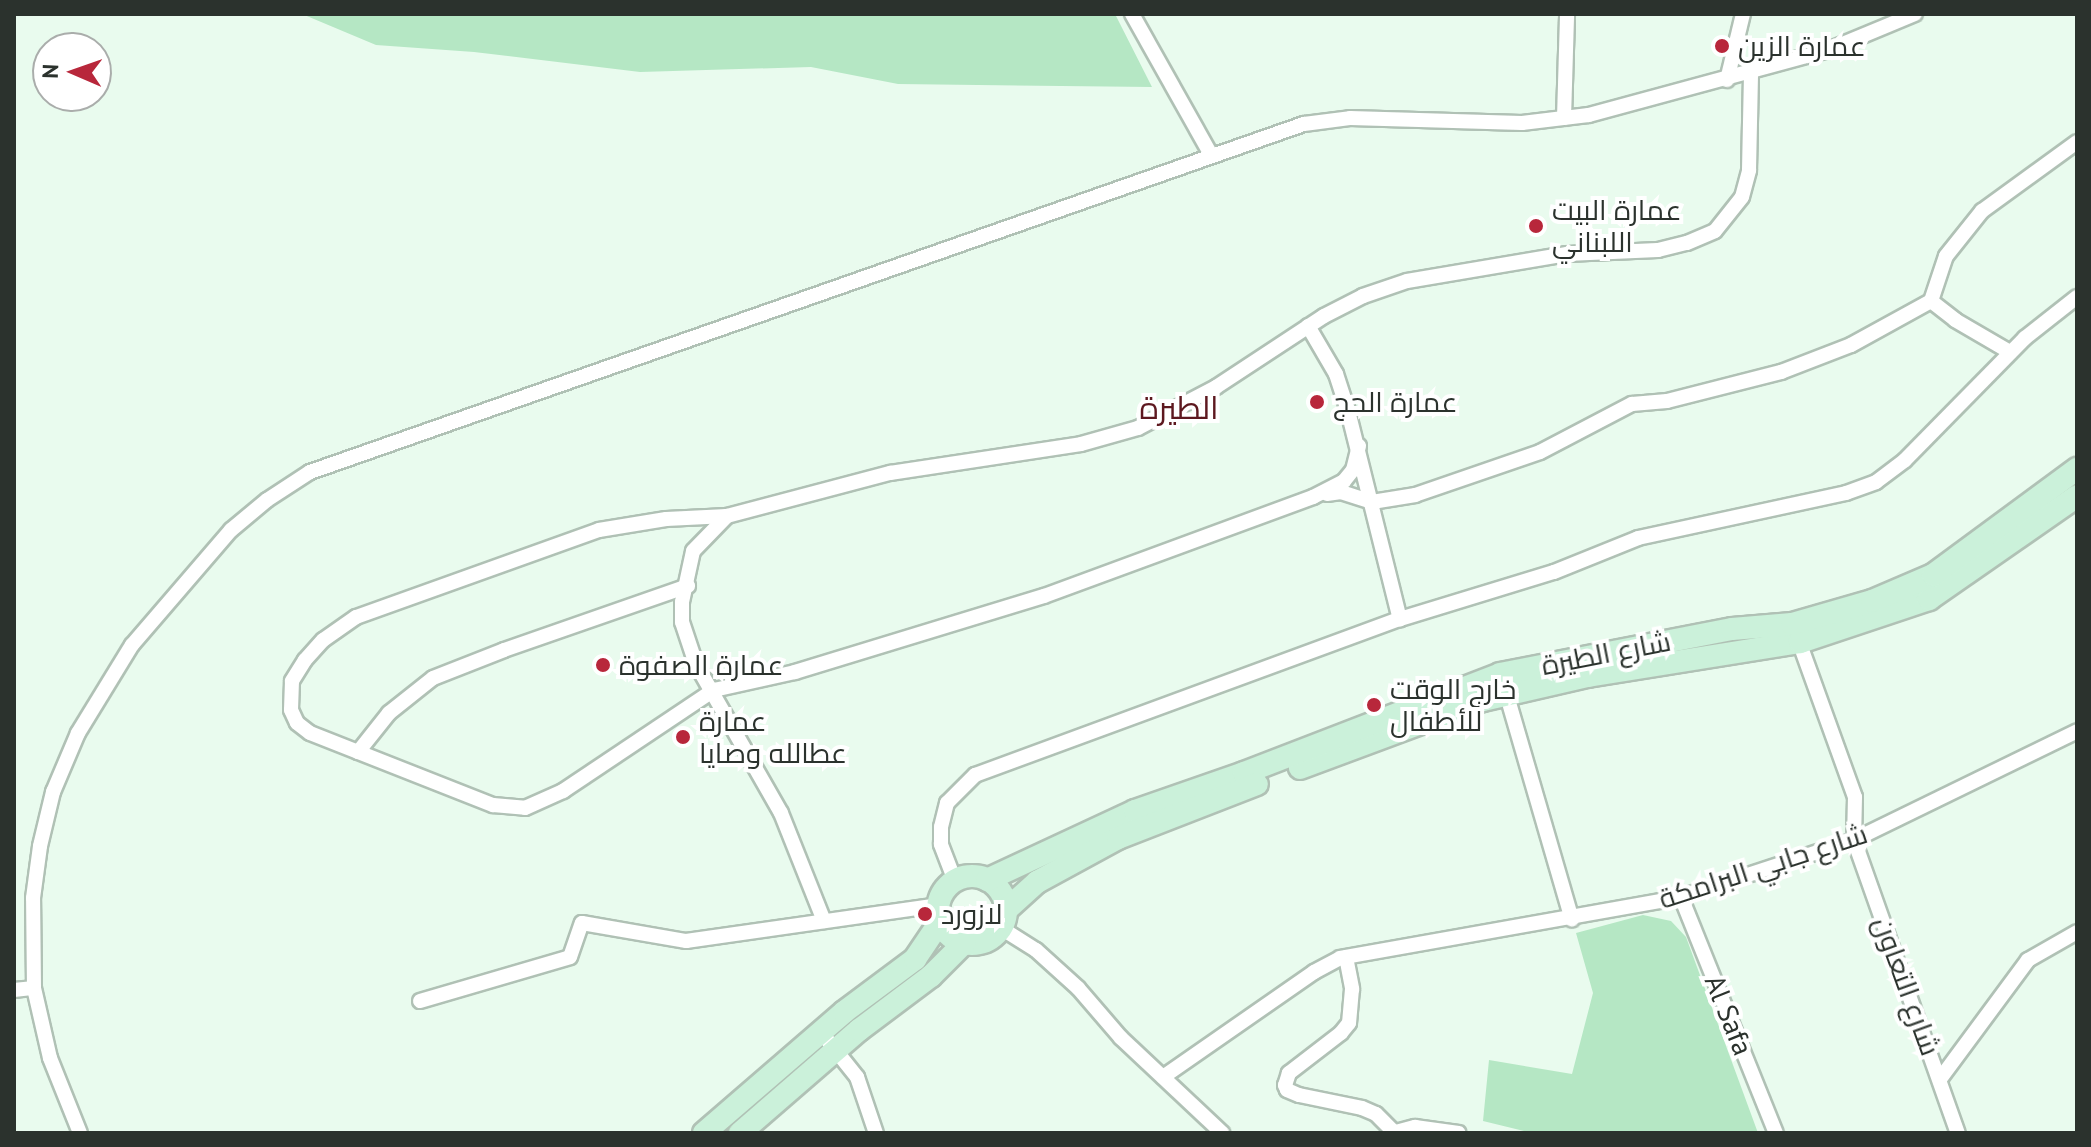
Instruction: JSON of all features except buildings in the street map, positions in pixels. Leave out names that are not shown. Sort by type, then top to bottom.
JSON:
[{"type":"main road","name":"شارع الطيرة","points":[[1796,633],[1933,575],[2077,469]]},
{"type":"main road","name":"شارع الطيرة","points":[[987,880],[1135,811],[1503,684],[1732,629],[1796,633],[1929,599],[2077,496]]},
{"type":"main road","name":"شارع الطيرة","points":[[1003,919],[1037,882],[1118,838],[1483,700],[1503,684]]},
{"type":"main road","points":[[704,1133],[821,1032],[915,959],[939,914],[941,896],[955,881],[973,876],[997,887],[1003,919],[984,943],[964,943],[947,934],[939,914]]},
{"type":"main road","points":[[740,1133],[836,1050],[931,976],[964,943]]},
{"type":"street","points":[[1132,14],[1211,155]]},
{"type":"street","points":[[1564,118],[1567,14]]},
{"type":"street","points":[[1727,80],[1743,14]]},
{"type":"street","points":[[80,1133],[52,1064],[34,988],[33,898],[40,846],[53,792],[78,733],[132,645],[200,562],[267,500],[310,472],[1304,124],[1350,118],[1522,123],[1564,118],[1645,102],[1751,73],[1828,50],[1915,14]]},
{"type":"street","points":[[1359,446],[1353,470],[1344,481],[1313,497],[1044,596],[795,672],[714,690],[563,791],[525,808],[493,805],[310,733],[297,723],[288,695],[292,681],[305,660],[323,640],[356,617],[599,530],[666,519],[727,516],[890,473],[1081,444],[1138,428],[1216,387],[1308,326],[1363,296],[1407,281],[1567,254],[1658,250],[1715,231],[1742,197],[1749,170],[1751,73]]},
{"type":"street","points":[[1313,497],[1341,492],[1372,502],[1415,495],[1540,452],[1632,404],[1667,401],[1781,372],[1851,345],[1931,301],[1946,256],[1982,211],[2077,142]]},
{"type":"street","points":[[955,881],[941,844],[941,827],[947,803],[975,775],[1400,619],[1554,572],[1638,538],[1846,493],[1876,482],[1905,460],[2010,352],[2047,318],[2077,297]]},
{"type":"street","points":[[1931,301],[1955,320],[2010,352]]},
{"type":"street","points":[[1308,326],[1336,374],[1359,446],[1400,619]]},
{"type":"street","points":[[727,516],[693,551],[688,586],[682,602],[682,622],[696,664],[714,690],[781,813],[824,921]]},
{"type":"street","points":[[358,752],[389,713],[433,678],[688,586]]},
{"type":"street","points":[[1796,633],[1855,797],[1854,840]]},
{"type":"street","points":[[1503,684],[1572,919]]},
{"type":"street","name":"شارع جابي البرامكة","points":[[1163,1077],[1314,972],[1346,957],[1572,919],[1681,897],[1854,840],[2077,731]]},
{"type":"street","name":"شارع التعاون","points":[[1854,840],[1958,1133]]},
{"type":"street","name":"Al Safa","points":[[1681,897],[1776,1133]]},
{"type":"street","points":[[420,1001],[570,957],[582,923],[686,941],[824,921],[939,914]]},
{"type":"street","points":[[1003,919],[1078,988],[1121,1038],[1222,1133]]},
{"type":"street","points":[[1940,1079],[2028,960],[2077,932]]},
{"type":"street","points":[[1346,957],[1352,989],[1349,1023],[1341,1033],[1289,1073],[1285,1085],[1287,1090],[1362,1108],[1376,1114],[1393,1132],[1415,1127],[1459,1133]]},
{"type":"street","points":[[14,990],[34,988]]},
{"type":"street","points":[[821,1032],[857,1077],[876,1133]]},
{"type":"green space","points":[[302,14],[1115,14],[1152,87],[898,84],[811,67],[640,72],[474,52],[376,45]]},
{"type":"green space","points":[[1643,915],[1671,921],[1686,937],[1758,1133],[1532,1133],[1483,1121],[1489,1060],[1572,1074],[1593,993],[1576,933]]},
{"type":"place","name":"عمارة الزين","points":[[1722,46]]},
{"type":"place","name":"عمارة البيت اللبناني","points":[[1536,226]]},
{"type":"place","name":"عمارة الحج","points":[[1317,402]]},
{"type":"place","name":"عمارة الصفوة","points":[[603,665]]},
{"type":"place","name":"خارج الوقت للأطفال","points":[[1374,705]]},
{"type":"place","name":"عمارة عطالله وصايا","points":[[683,737]]},
{"type":"place","name":"لازورد","points":[[925,914]]},
{"type":"district","name":"الطيرة","points":[[1179,407]]}]
